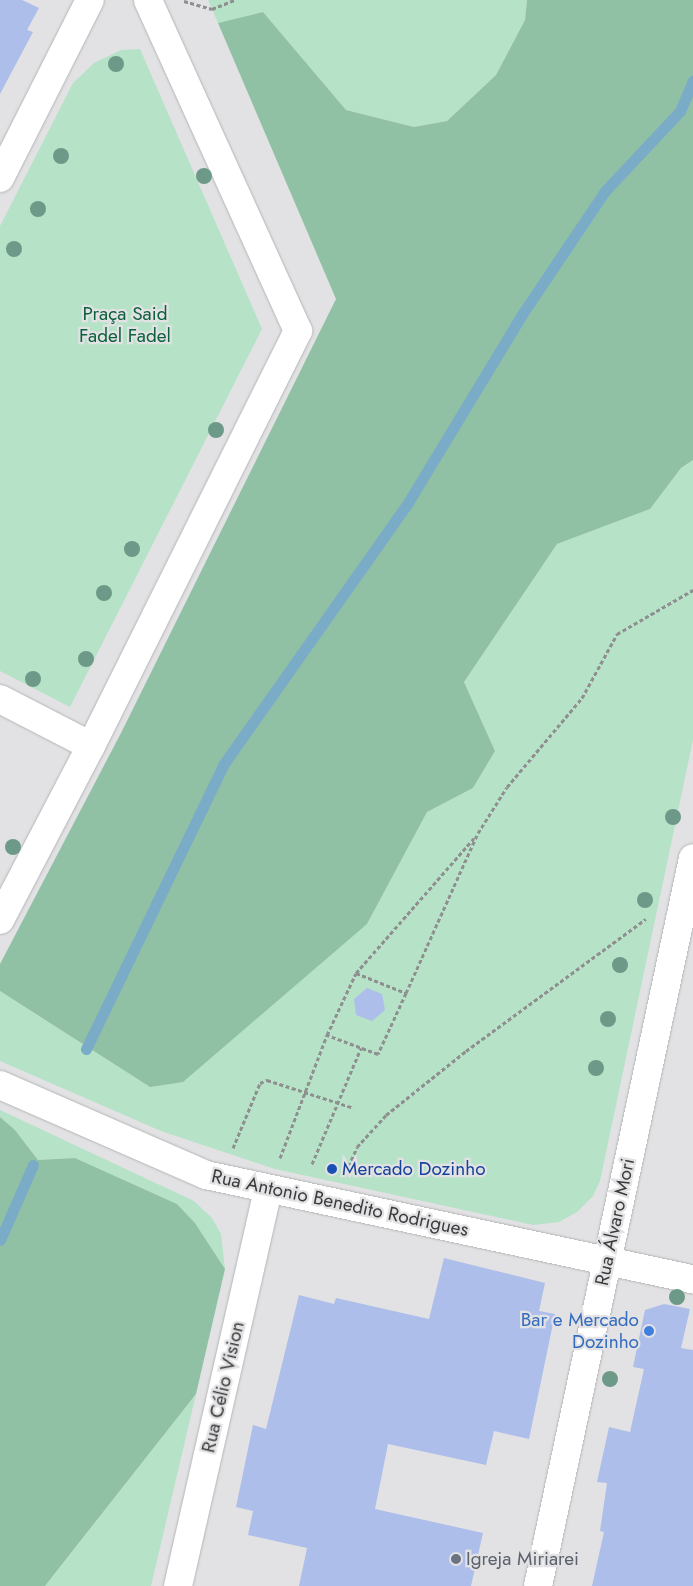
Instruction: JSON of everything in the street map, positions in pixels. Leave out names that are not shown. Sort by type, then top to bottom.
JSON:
[{"type":"street","points":[[0,178],[90,0]]},
{"type":"street","points":[[0,920],[91,746],[298,331],[150,5]]},
{"type":"street","points":[[0,699],[91,746]]},
{"type":"street","name":"Rua Álvaro Mori","points":[[538,1586],[693,858]]},
{"type":"street","name":"Rua Antonio Benedito Rodrigues","points":[[0,1085],[191,1170],[268,1189],[693,1279]]},
{"type":"street","name":"Rua Célio Vision","points":[[178,1586],[268,1189]]},
{"type":"path","points":[[150,5],[188,0],[212,9],[234,0]]},
{"type":"path","points":[[327,1035],[378,1054],[478,833],[507,787],[582,698],[617,634],[693,590]]},
{"type":"path","points":[[268,1189],[327,1035],[356,973],[478,833]]},
{"type":"path","points":[[342,1179],[357,1147],[386,1115],[466,1051],[657,911],[684,899]]},
{"type":"path","points":[[356,973],[406,992]]},
{"type":"path","points":[[309,1172],[361,1048]]},
{"type":"path","points":[[231,1150],[260,1082],[267,1080],[354,1108]]},
{"type":"green space","points":[[208,0],[527,0],[525,20],[496,75],[447,121],[414,127],[346,110],[263,12],[218,23]]},
{"type":"green space","points":[[527,0],[693,0],[693,460],[681,468],[650,509],[557,544],[464,682],[495,751],[473,788],[427,812],[367,924],[183,1082],[150,1087],[0,991],[0,964],[121,733],[336,299],[218,23],[263,12],[346,110],[414,127],[447,121],[496,75],[525,20]]},
{"type":"green space","name":"Praça Said Fadel Fadel","points":[[140,49],[262,329],[70,707],[0,671],[0,226],[73,83],[94,63],[121,50]]},
{"type":"green space","points":[[693,460],[693,740],[600,1181],[593,1196],[577,1212],[559,1222],[533,1225],[275,1169],[161,1131],[0,1061],[0,991],[150,1087],[367,924],[427,812],[473,788],[495,751],[464,682],[557,544],[650,509],[681,468]]},
{"type":"green space","points":[[0,1110],[194,1201],[212,1218],[221,1234],[225,1269],[195,1223],[177,1204],[75,1158],[38,1160],[15,1130],[0,1117]]},
{"type":"green space","points":[[0,1117],[15,1130],[38,1160],[75,1158],[177,1204],[195,1223],[225,1269],[196,1394],[45,1586],[0,1586]]},
{"type":"green space","points":[[196,1394],[151,1586],[45,1586],[65,1561]]},
{"type":"building","points":[[0,0],[22,0],[39,8],[27,30],[33,32],[0,94]]},
{"type":"building","points":[[367,988],[382,994],[385,1010],[372,1021],[356,1015],[354,999]]},
{"type":"building","points":[[444,1258],[545,1283],[539,1311],[555,1314],[529,1439],[494,1431],[486,1465],[388,1444],[375,1509],[483,1533],[471,1586],[299,1586],[307,1548],[248,1535],[253,1511],[236,1507],[253,1425],[266,1429],[299,1295],[334,1304],[336,1298],[429,1319]]},
{"type":"building","points":[[664,1304],[690,1309],[681,1348],[693,1350],[693,1586],[592,1586],[604,1532],[600,1531],[607,1483],[597,1482],[609,1427],[630,1432],[644,1369],[633,1367],[645,1310]]},
{"type":"waterway","points":[[86,1049],[223,765],[409,501],[523,313],[605,191],[680,111],[693,81]]},
{"type":"waterway","points":[[0,1240],[33,1165]]},
{"type":"place","name":"Mercado Dozinho","points":[[332,1169]]},
{"type":"place","name":"Bar e Mercado Dozinho","points":[[649,1331]]},
{"type":"place","name":"Igreja Miriarei","points":[[456,1559]]}]
